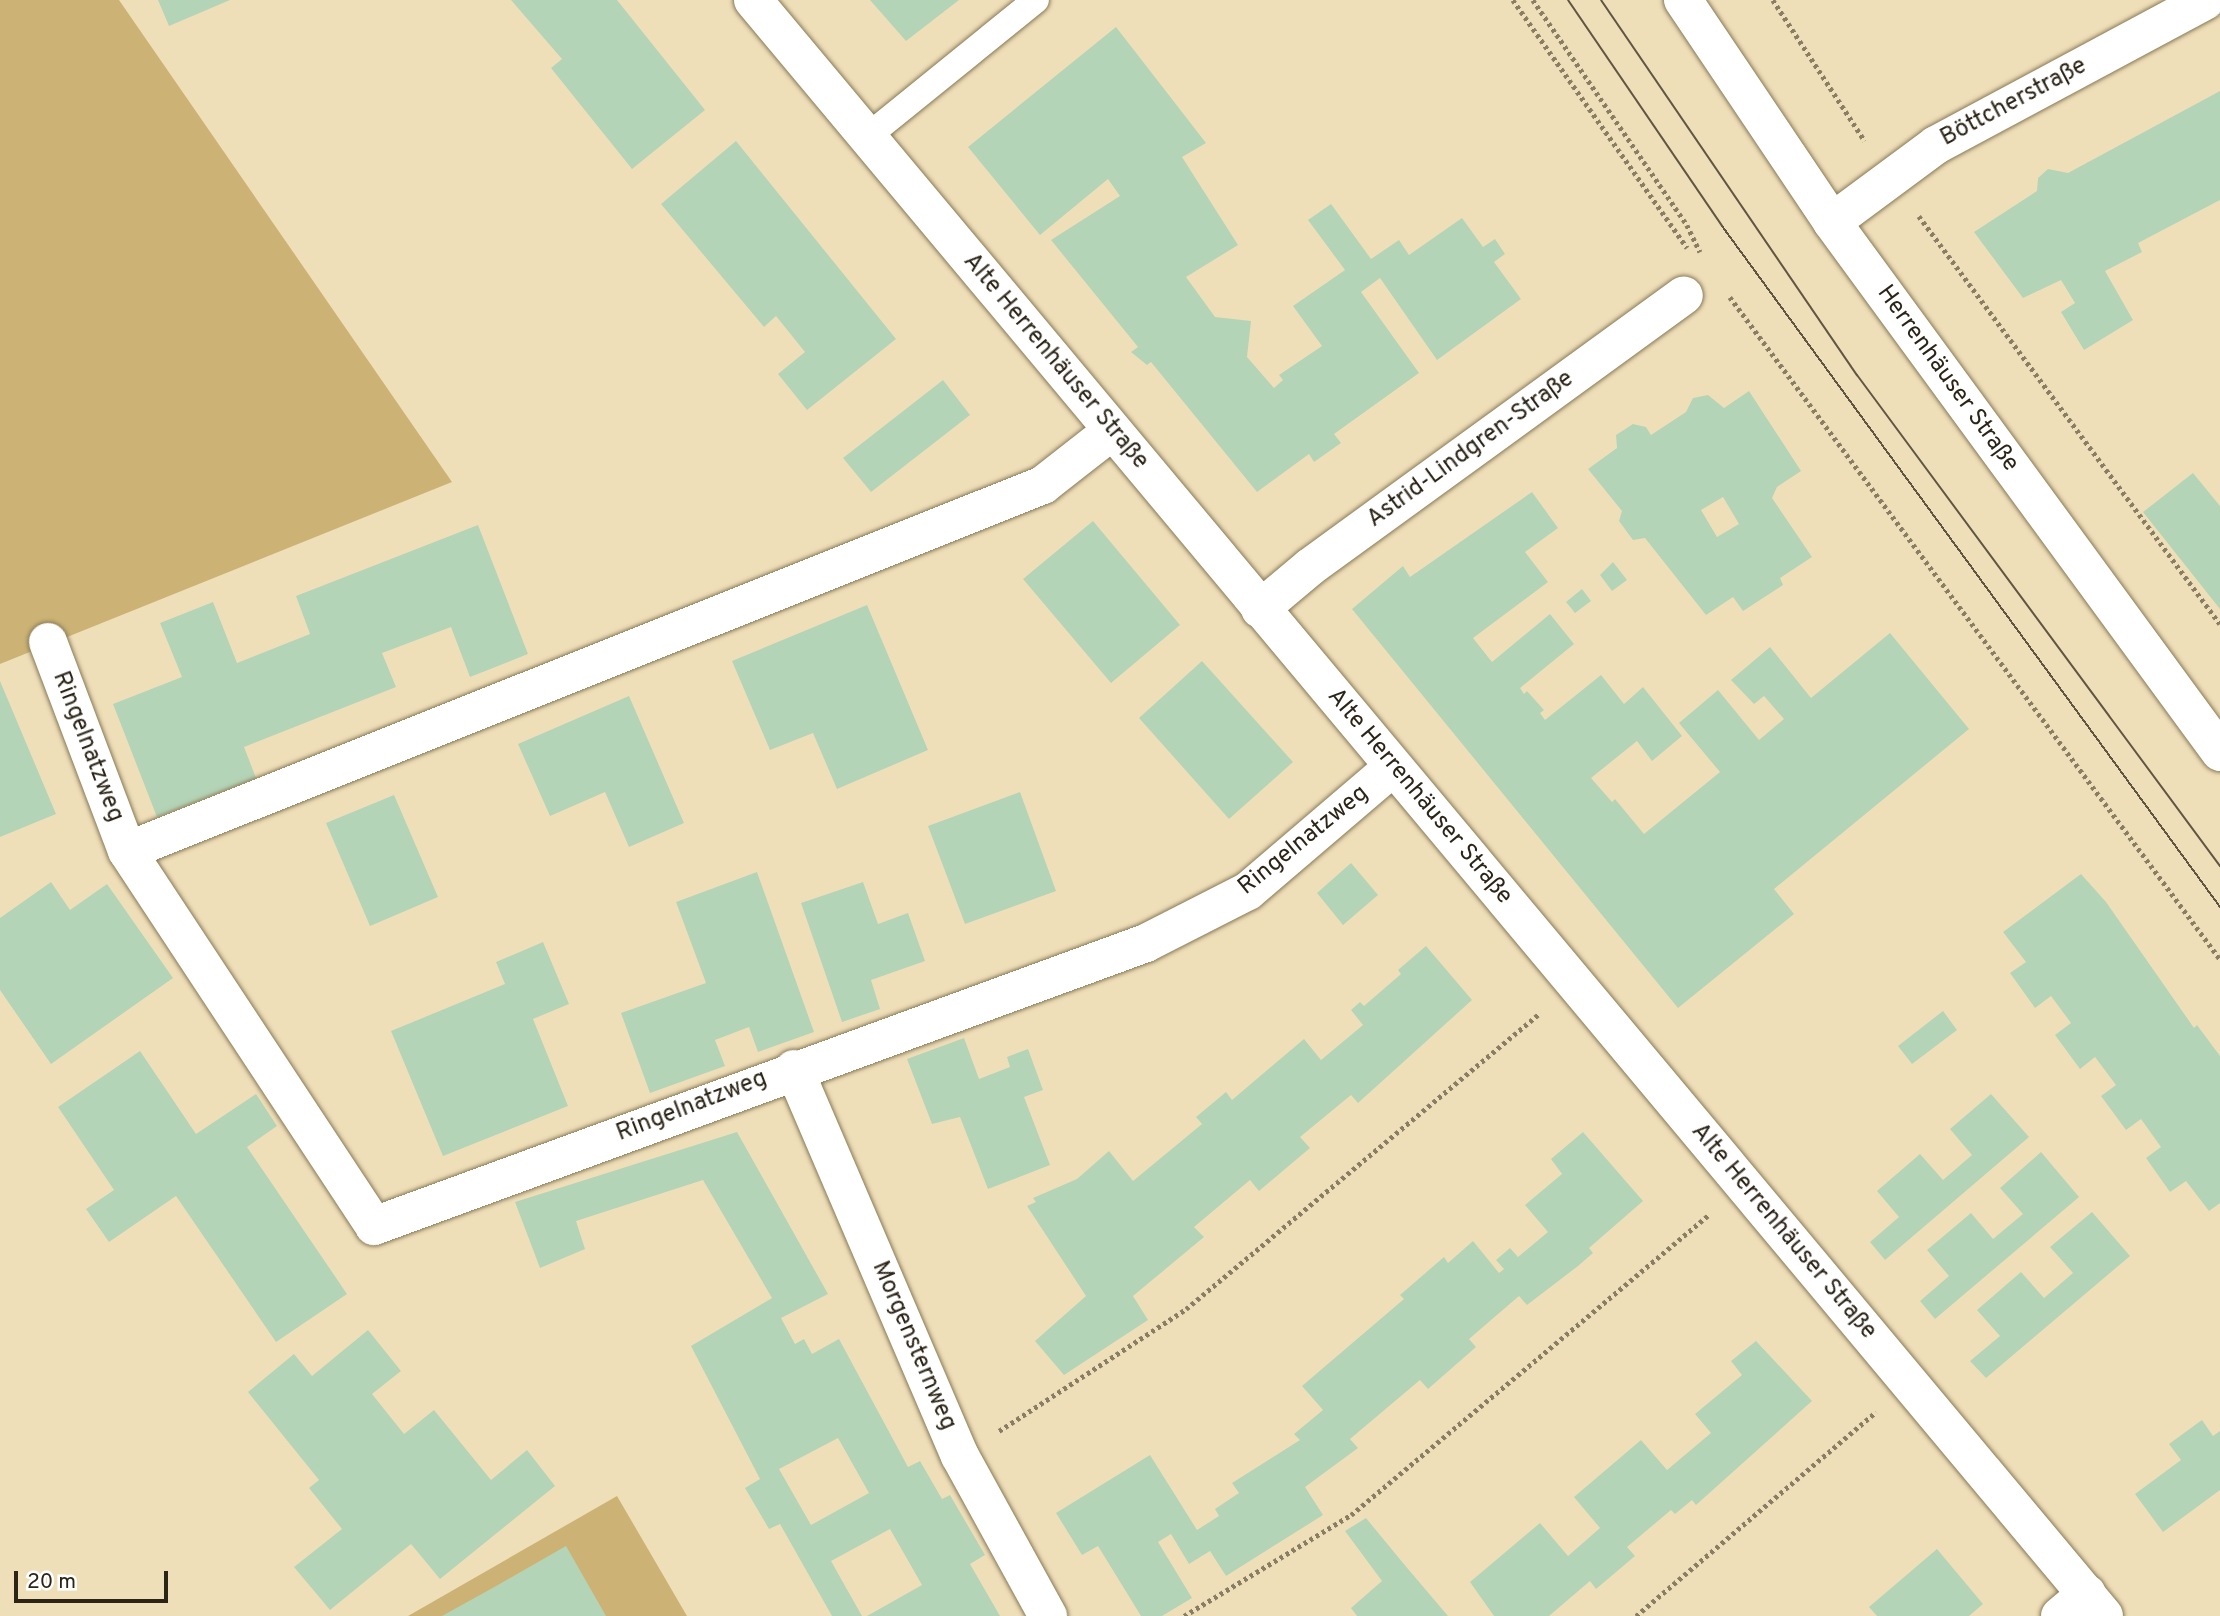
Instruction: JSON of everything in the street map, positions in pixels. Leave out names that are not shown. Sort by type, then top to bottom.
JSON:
[{"type":"street","name":"Alte Herrenhäuser Straße","points":[[753,0],[1910,1383],[2084,1608]]},
{"type":"street","name":"Herrenhäuser Straße","points":[[1683,0],[1832,222],[2220,752]]},
{"type":"street","name":"Böttcherstraße","points":[[1832,222],[1936,145],[2206,0]]},
{"type":"street","name":"Astrid-Lindgren-Straße","points":[[1261,609],[1310,567],[1697,274]]},
{"type":"street","name":"Ringelnatzweg","points":[[127,851],[1042,485],[1112,431]]},
{"type":"street","name":"Ringelnatzweg","points":[[48,642],[127,851],[374,1226],[794,1069],[1146,943],[1248,891],[1393,767]]},
{"type":"street","name":"Morgensternweg","points":[[794,1069],[960,1456],[1048,1616]]},
{"type":"lane","points":[[868,136],[1036,0]]},
{"type":"path","points":[[1513,0],[1673,234],[1697,274]]},
{"type":"path","points":[[1534,0],[1687,225],[1697,274]]},
{"type":"path","points":[[1773,0],[1891,178],[2220,624]]},
{"type":"path","points":[[1720,285],[2220,959]]},
{"type":"path","points":[[960,1456],[1186,1309],[1575,983]]},
{"type":"path","points":[[1184,1616],[1351,1515],[1743,1185]]},
{"type":"path","points":[[1636,1616],[1910,1383]]},
{"type":"shaded area","points":[[0,0],[119,0],[452,482],[0,664]]},
{"type":"shaded area","points":[[617,1496],[687,1616],[408,1616]]},
{"type":"building","points":[[158,0],[230,0],[169,26]]},
{"type":"building","points":[[511,0],[617,0],[705,110],[632,169],[551,68],[562,59]]},
{"type":"building","points":[[870,0],[959,0],[906,41]]},
{"type":"building","points":[[1116,27],[1206,143],[1182,157],[1238,245],[1186,277],[1215,317],[1251,321],[1247,357],[1274,388],[1283,380],[1279,375],[1322,346],[1293,306],[1345,270],[1308,220],[1331,204],[1371,259],[1399,240],[1409,255],[1462,218],[1483,247],[1495,239],[1505,254],[1494,262],[1521,299],[1437,360],[1380,278],[1361,292],[1419,373],[1334,434],[1341,443],[1314,462],[1309,454],[1257,492],[1151,362],[1147,365],[1131,352],[1138,347],[1051,240],[1120,196],[1108,179],[1040,235],[968,147]]},
{"type":"building","points":[[2220,91],[2220,200],[2138,243],[2142,252],[2105,271],[2133,320],[2084,350],[2061,312],[2075,303],[2061,280],[2023,298],[1974,232],[2037,191],[2038,178],[2048,169],[2068,173]]},
{"type":"building","points":[[736,141],[896,339],[807,410],[778,374],[805,352],[776,316],[764,327],[661,204]]},
{"type":"building","points":[[943,380],[970,415],[871,492],[843,458]]},
{"type":"building","points":[[1749,391],[1801,471],[1777,487],[1772,498],[1812,557],[1780,578],[1783,585],[1743,611],[1733,597],[1706,615],[1645,538],[1633,540],[1619,521],[1622,511],[1588,469],[1617,448],[1616,435],[1633,424],[1646,427],[1651,435],[1686,412],[1693,398],[1708,395],[1724,408]],"holes":[[[1723,497],[1739,524],[1717,537],[1701,510]]]},
{"type":"building","points":[[2193,473],[2220,506],[2220,609],[2143,512]]},
{"type":"building","points":[[1532,492],[1558,528],[1525,552],[1548,582],[1473,638],[1492,662],[1550,614],[1574,644],[1520,688],[1524,694],[1527,691],[1544,710],[1540,713],[1545,720],[1601,675],[1624,704],[1643,687],[1682,736],[1652,761],[1637,741],[1591,778],[1612,802],[1615,799],[1644,834],[1720,772],[1679,723],[1718,690],[1759,740],[1784,719],[1764,696],[1754,704],[1731,680],[1770,647],[1811,698],[1890,633],[1969,729],[1774,889],[1794,914],[1678,1008],[1352,609],[1403,566],[1410,577]]},
{"type":"building","points":[[1093,521],[1180,625],[1111,683],[1023,579]]},
{"type":"building","points":[[478,525],[528,654],[470,677],[451,627],[382,653],[396,687],[244,747],[256,778],[157,817],[113,704],[182,677],[160,623],[213,602],[237,663],[310,634],[296,596]]},
{"type":"building","points":[[1613,562],[1627,580],[1612,591],[1600,575]]},
{"type":"building","points":[[1582,589],[1591,601],[1575,613],[1566,602]]},
{"type":"building","points":[[867,605],[928,750],[837,789],[813,733],[770,750],[732,661]]},
{"type":"building","points":[[1202,661],[1293,762],[1229,819],[1139,718]]},
{"type":"building","points":[[0,681],[56,814],[0,837]]},
{"type":"building","points":[[629,696],[684,823],[629,847],[605,792],[550,816],[518,744]]},
{"type":"building","points":[[1020,792],[1056,891],[965,924],[928,826]]},
{"type":"building","points":[[394,795],[438,897],[370,926],[326,823]]},
{"type":"building","points":[[1351,863],[1378,895],[1343,925],[1317,893]]},
{"type":"building","points":[[757,872],[814,1032],[758,1052],[749,1027],[715,1040],[725,1066],[650,1093],[621,1013],[706,983],[676,902]]},
{"type":"building","points":[[2081,874],[2106,902],[2194,1028],[2197,1025],[2220,1056],[2220,1203],[2209,1211],[2186,1181],[2170,1192],[2146,1158],[2161,1147],[2141,1119],[2126,1130],[2101,1096],[2116,1085],[2095,1057],[2080,1069],[2055,1035],[2071,1023],[2051,996],[2035,1008],[2010,973],[2026,962],[2003,932]]},
{"type":"building","points":[[51,882],[70,910],[107,884],[173,978],[51,1064],[0,990],[0,918]]},
{"type":"building","points":[[863,882],[878,924],[908,913],[925,961],[871,980],[880,1009],[842,1022],[801,903]]},
{"type":"building","points":[[543,942],[569,1004],[533,1019],[568,1106],[443,1156],[391,1031],[505,984],[496,962]]},
{"type":"building","points":[[1426,946],[1472,1000],[1358,1103],[1351,1095],[1300,1137],[1310,1148],[1259,1191],[1250,1180],[1194,1227],[1204,1237],[1133,1296],[1148,1320],[1064,1375],[1035,1341],[1086,1296],[1027,1206],[1036,1202],[1033,1198],[1077,1179],[1109,1151],[1133,1181],[1202,1124],[1196,1117],[1226,1092],[1232,1100],[1304,1039],[1321,1060],[1363,1025],[1351,1010],[1360,1002],[1364,1006],[1401,974],[1398,970]]},
{"type":"building","points":[[1943,1011],[1957,1030],[1912,1064],[1898,1046]]},
{"type":"building","points":[[964,1038],[979,1079],[1010,1067],[1007,1057],[1028,1049],[1043,1090],[1024,1097],[1050,1165],[988,1189],[960,1117],[932,1124],[907,1059]]},
{"type":"building","points":[[140,1051],[196,1134],[256,1094],[277,1126],[247,1147],[347,1294],[276,1342],[176,1196],[109,1242],[86,1209],[114,1190],[58,1107]]},
{"type":"building","points":[[1991,1094],[2029,1137],[1885,1260],[1870,1242],[1899,1217],[1877,1191],[1920,1154],[1943,1180],[1972,1155],[1950,1129]]},
{"type":"building","points":[[737,1132],[828,1294],[781,1318],[795,1344],[804,1339],[812,1354],[839,1339],[908,1467],[920,1461],[942,1499],[950,1495],[985,1555],[970,1564],[1000,1616],[867,1616],[922,1585],[890,1529],[831,1561],[862,1616],[832,1616],[780,1524],[769,1529],[745,1488],[760,1479],[691,1346],[772,1298],[703,1180],[576,1221],[585,1249],[540,1268],[515,1202]],"holes":[[[838,1438],[869,1493],[811,1525],[779,1469]]]},
{"type":"building","points":[[1583,1132],[1643,1201],[1589,1248],[1593,1253],[1578,1266],[1527,1305],[1519,1296],[1469,1339],[1476,1347],[1428,1389],[1420,1380],[1350,1439],[1358,1448],[1305,1487],[1323,1515],[1226,1576],[1210,1551],[1189,1564],[1171,1534],[1158,1542],[1192,1598],[1162,1616],[1141,1616],[1098,1546],[1082,1555],[1056,1513],[1150,1455],[1197,1530],[1219,1516],[1215,1509],[1239,1493],[1232,1483],[1300,1440],[1294,1434],[1323,1410],[1302,1386],[1404,1299],[1400,1295],[1444,1257],[1448,1263],[1473,1241],[1499,1273],[1504,1269],[1496,1260],[1510,1248],[1518,1257],[1548,1232],[1525,1205],[1562,1174],[1551,1159]]},
{"type":"building","points":[[2041,1152],[2079,1197],[1935,1319],[1920,1301],[1949,1276],[1927,1250],[1971,1213],[1993,1239],[2023,1214],[2000,1188]]},
{"type":"building","points":[[2092,1212],[2130,1256],[1986,1378],[1970,1361],[2000,1336],[1977,1310],[2021,1272],[2044,1298],[2073,1273],[2050,1247]]},
{"type":"building","points":[[368,1330],[401,1371],[372,1394],[404,1434],[434,1410],[491,1480],[527,1450],[555,1486],[440,1579],[411,1544],[330,1610],[294,1567],[342,1529],[309,1488],[319,1480],[248,1392],[294,1354],[312,1376]]},
{"type":"building","points":[[1756,1341],[1812,1401],[1696,1505],[1692,1500],[1675,1514],[1671,1510],[1627,1547],[1635,1556],[1596,1589],[1590,1581],[1549,1616],[1494,1616],[1470,1582],[1540,1523],[1568,1556],[1600,1528],[1574,1497],[1641,1440],[1667,1470],[1711,1433],[1695,1414],[1742,1375],[1731,1361]]},
{"type":"building","points":[[2202,1420],[2213,1436],[2220,1431],[2220,1490],[2163,1532],[2135,1494],[2181,1460],[2169,1444]]},
{"type":"building","points":[[1366,1518],[1448,1616],[1357,1616],[1351,1608],[1382,1581],[1345,1531]]},
{"type":"building","points":[[566,1546],[606,1616],[442,1616],[498,1585]]},
{"type":"building","points":[[1937,1549],[1983,1604],[1969,1616],[1877,1616],[1869,1607]]},
{"type":"tram line","points":[[1568,0],[1722,226],[2220,907]]},
{"type":"tram line","points":[[1601,0],[1857,375],[2220,866]]}]
